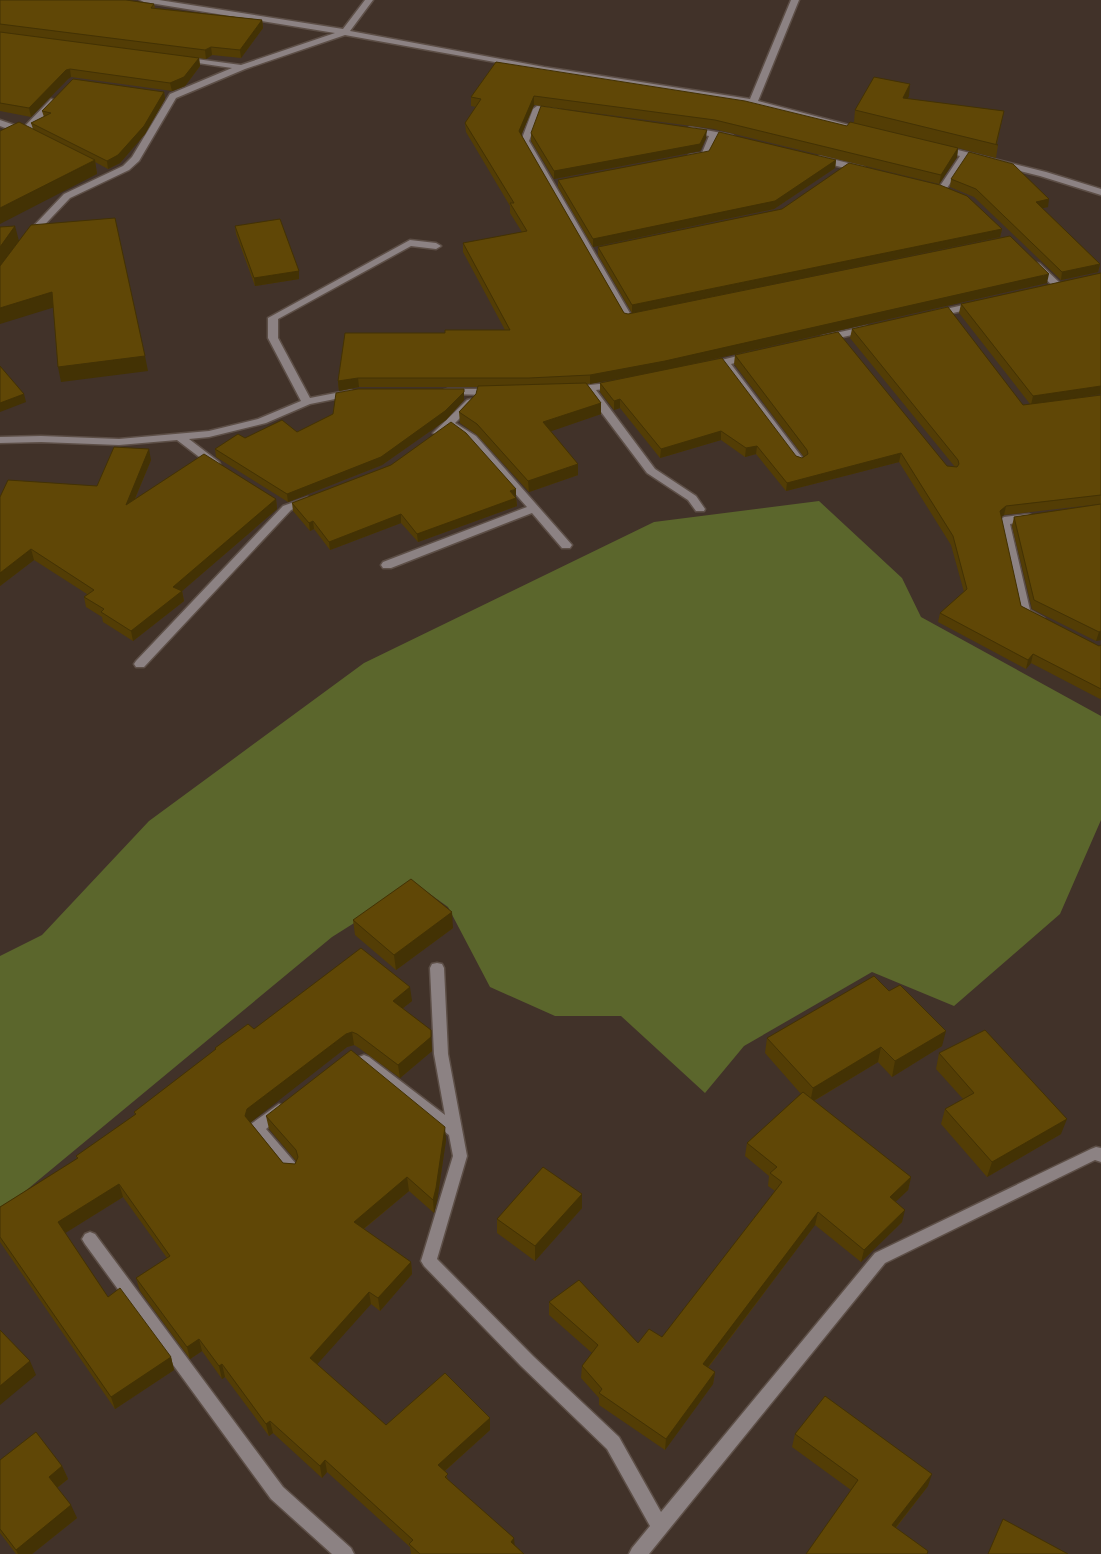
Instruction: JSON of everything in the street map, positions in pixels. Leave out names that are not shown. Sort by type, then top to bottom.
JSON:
[{"type":"street","points":[[144,0],[346,32],[544,69],[753,102],[871,132]]},
{"type":"street","points":[[24,243],[42,221],[67,196],[105,173],[126,168],[136,159],[169,96],[242,67],[346,32],[369,0]]},
{"type":"street","points":[[753,102],[795,0]]},
{"type":"street","points":[[176,58],[242,67]]},
{"type":"street","points":[[0,123],[28,134],[58,96]]},
{"type":"street","points":[[566,113],[537,108],[525,141],[555,183],[594,252],[628,319],[647,315]]},
{"type":"street","points":[[685,129],[743,140]]},
{"type":"street","points":[[685,158],[705,155],[714,134]]},
{"type":"street","points":[[930,146],[1043,174],[1101,192]]},
{"type":"street","points":[[933,187],[947,191],[965,155]]},
{"type":"street","points":[[809,157],[843,168],[866,170]]},
{"type":"street","points":[[307,402],[273,338],[274,318],[410,243],[436,246]]},
{"type":"street","points":[[1030,260],[1058,286]]},
{"type":"street","points":[[922,317],[953,315],[986,303]]},
{"type":"street","points":[[811,342],[843,339],[876,327]]},
{"type":"street","points":[[699,368],[763,353]]},
{"type":"street","points":[[725,362],[800,462]]},
{"type":"street","points":[[564,390],[590,389],[625,383]]},
{"type":"street","points":[[590,389],[652,471],[692,498],[700,509]]},
{"type":"street","points":[[0,440],[41,439],[119,442],[181,438],[209,434],[262,421],[307,402],[359,392]]},
{"type":"street","points":[[433,392],[500,392]]},
{"type":"street","points":[[430,439],[471,402],[472,392]]},
{"type":"street","points":[[451,422],[472,438],[566,545]]},
{"type":"street","points":[[181,438],[225,470]]},
{"type":"street","points":[[140,664],[283,506],[314,498]]},
{"type":"street","points":[[387,566],[535,508]]},
{"type":"street","points":[[1043,516],[1004,521],[1026,612],[1049,624]]},
{"type":"street","points":[[437,968],[442,1054],[460,1156],[429,1261],[527,1361],[613,1443],[660,1527]]},
{"type":"street","points":[[353,1052],[455,1131]]},
{"type":"street","points":[[292,1170],[256,1128],[293,1099]]},
{"type":"street","points":[[638,1554],[880,1258],[1096,1153],[1101,1156]]},
{"type":"street","points":[[90,1238],[277,1493],[345,1554]]},
{"type":"green space","points":[[819,501],[902,578],[921,617],[1101,716],[1101,820],[1060,914],[954,1006],[872,972],[744,1046],[705,1093],[621,1016],[555,1016],[490,987],[448,907],[416,884],[332,937],[0,1212],[0,956],[42,935],[149,821],[364,663],[654,522]]},
{"type":"building","points":[[0,0],[126,0],[154,4],[151,8],[262,20],[240,50],[211,47],[205,50],[0,24]]},
{"type":"building","points":[[0,32],[199,58],[184,77],[170,83],[66,70],[29,108],[0,103]]},
{"type":"building","points":[[496,62],[745,101],[847,126],[850,122],[958,148],[941,175],[715,120],[534,96],[519,131],[624,313],[628,314],[1010,236],[1049,274],[665,361],[590,375],[529,378],[358,378],[338,381],[345,333],[445,333],[445,330],[510,330],[463,243],[527,231],[510,203],[514,203],[465,123],[481,99],[471,97]]},
{"type":"building","points":[[874,77],[910,84],[903,98],[1004,111],[996,144],[998,145],[855,110]]},
{"type":"building","points":[[73,79],[164,92],[144,126],[118,155],[107,161],[31,123],[51,113],[42,111]]},
{"type":"building","points":[[541,106],[707,130],[700,144],[554,171],[531,133]]},
{"type":"building","points":[[19,122],[95,160],[0,208],[0,131]]},
{"type":"building","points":[[719,132],[836,160],[775,201],[593,239],[558,180],[709,151]]},
{"type":"building","points":[[969,152],[1013,164],[1049,199],[1036,202],[1100,264],[1062,272],[976,189],[951,179]]},
{"type":"building","points":[[849,163],[940,185],[967,196],[1002,229],[632,305],[598,247],[782,209]]},
{"type":"building","points":[[115,218],[145,356],[58,367],[52,292],[0,308],[0,266],[31,225]]},
{"type":"building","points":[[280,219],[299,271],[254,278],[235,226]]},
{"type":"building","points":[[15,226],[0,247],[0,227]]},
{"type":"building","points":[[1101,273],[1101,386],[1033,396],[961,304]]},
{"type":"building","points":[[948,307],[1023,405],[1101,395],[1101,495],[1006,506],[1000,511],[1021,606],[1099,646],[1101,645],[1101,689],[1033,654],[1028,660],[940,613],[967,589],[953,536],[901,453],[787,483],[757,446],[746,448],[721,431],[661,449],[620,399],[614,401],[600,383],[722,358],[796,456],[802,458],[808,454],[807,450],[735,355],[838,332],[947,466],[957,467],[959,464],[958,460],[852,329]]},
{"type":"building","points":[[0,366],[24,394],[0,403]]},
{"type":"building","points":[[586,383],[601,403],[543,422],[578,464],[528,481],[477,424],[459,412],[476,394],[478,386]]},
{"type":"building","points":[[358,389],[464,389],[464,392],[445,411],[381,457],[287,494],[215,449],[238,434],[245,438],[282,420],[297,432],[333,414],[336,393]]},
{"type":"building","points":[[451,422],[466,433],[516,489],[510,491],[516,498],[417,534],[401,514],[329,542],[313,521],[309,523],[292,503],[391,465]]},
{"type":"building","points":[[114,447],[149,449],[126,505],[204,454],[276,499],[173,587],[182,591],[131,631],[101,612],[104,609],[84,597],[94,590],[31,549],[0,573],[0,497],[8,480],[97,486]]},
{"type":"building","points":[[1101,504],[1101,631],[1099,632],[1034,600],[1014,517]]},
{"type":"building","points":[[411,879],[452,912],[394,955],[353,920]]},
{"type":"building","points":[[361,948],[410,987],[393,1001],[431,1030],[431,1037],[398,1065],[357,1034],[352,1032],[346,1034],[247,1109],[245,1116],[283,1163],[295,1164],[298,1157],[296,1150],[266,1116],[351,1050],[445,1127],[433,1200],[407,1177],[354,1222],[411,1262],[378,1298],[369,1292],[310,1358],[386,1425],[445,1373],[490,1418],[438,1465],[448,1474],[445,1477],[514,1538],[511,1542],[524,1554],[420,1554],[409,1544],[413,1540],[325,1460],[320,1466],[270,1421],[266,1424],[222,1364],[219,1366],[199,1339],[187,1347],[136,1278],[170,1256],[119,1184],[58,1222],[108,1297],[120,1288],[171,1357],[111,1397],[0,1237],[0,1207],[78,1158],[76,1156],[136,1114],[134,1112],[215,1048],[248,1024],[254,1029]]},
{"type":"building","points":[[874,976],[889,991],[900,985],[946,1031],[895,1061],[881,1047],[813,1088],[767,1038]]},
{"type":"building","points":[[985,1030],[1067,1119],[992,1162],[945,1109],[974,1093],[939,1053]]},
{"type":"building","points":[[803,1092],[911,1177],[890,1197],[905,1210],[864,1250],[818,1212],[703,1364],[715,1372],[666,1439],[599,1393],[602,1389],[582,1366],[598,1345],[549,1302],[579,1280],[638,1343],[649,1329],[662,1337],[782,1182],[770,1173],[777,1167],[747,1143]]},
{"type":"building","points":[[543,1167],[582,1194],[535,1246],[497,1219]]},
{"type":"building","points":[[0,1330],[30,1361],[0,1386]]},
{"type":"building","points":[[825,1396],[932,1474],[892,1525],[928,1551],[927,1554],[806,1554],[858,1480],[795,1434]]},
{"type":"building","points":[[36,1432],[62,1466],[49,1477],[71,1505],[16,1550],[0,1529],[0,1460]]},
{"type":"building","points":[[1003,1519],[1068,1554],[988,1554]]}]
